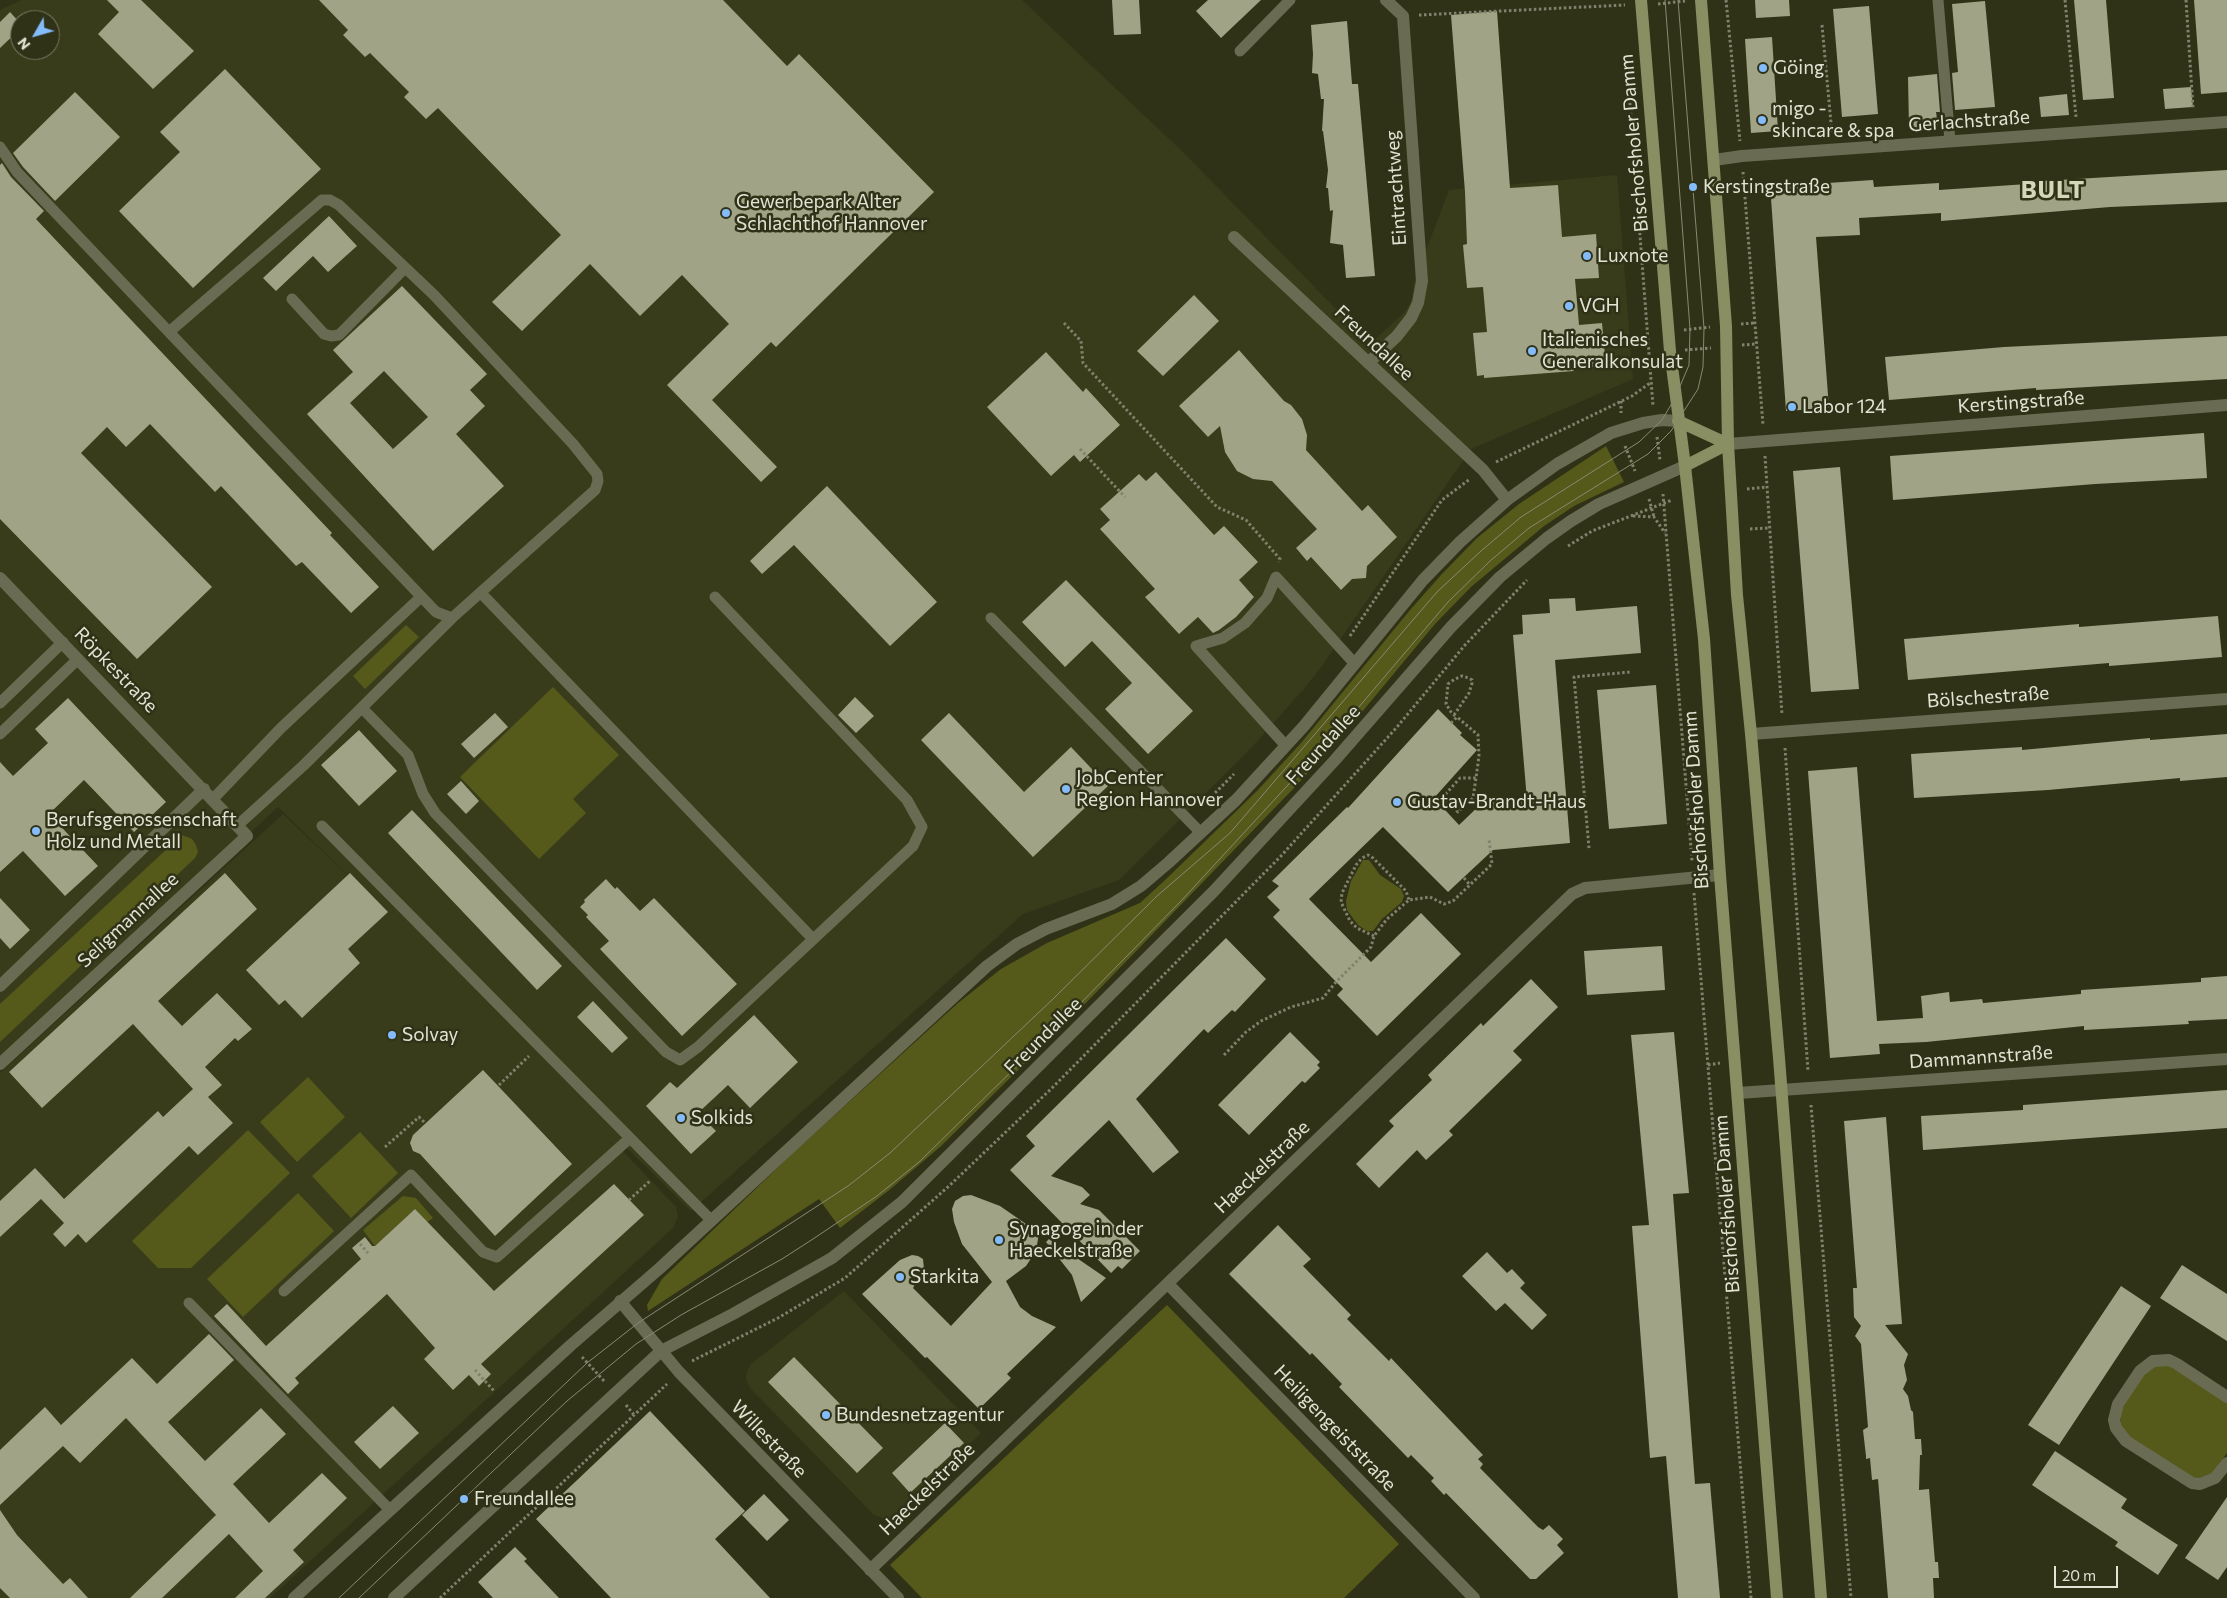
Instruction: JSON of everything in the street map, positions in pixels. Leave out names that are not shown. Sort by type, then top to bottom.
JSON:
[{"type":"main road","points":[[1701,0],[1726,326],[1728,444],[1737,595],[1751,734],[1821,1598]]},
{"type":"main road","name":"Bischofsholer Damm","points":[[1647,2],[1668,331],[1704,639],[1720,875],[1777,1598]]},
{"type":"main road","points":[[1678,421],[1728,444]]},
{"type":"main road","points":[[1685,466],[1728,444]]},
{"type":"street","points":[[1386,0],[1403,16]]},
{"type":"street","name":"Eintrachtweg","points":[[1368,363],[1397,336],[1411,318],[1418,303],[1422,281],[1403,16]]},
{"type":"street","name":"Gerlachstraße","points":[[1714,160],[1742,156],[2227,122]]},
{"type":"street","name":"Freundallee","points":[[1234,237],[1483,470],[1507,500]]},
{"type":"street","name":"Kerstingstraße","points":[[1728,444],[2227,405]]},
{"type":"street","name":"Freundallee","points":[[294,1598],[620,1301],[660,1268],[986,966],[1017,944],[1046,929],[1112,904],[1141,886],[1201,833],[1236,800],[1286,746],[1423,580],[1460,542],[1507,500],[1557,464],[1622,428],[1655,420],[1678,421]]},
{"type":"street","name":"Freundallee","points":[[394,1598],[661,1352],[832,1258],[902,1202],[969,1138],[1214,891],[1336,760],[1451,628],[1500,578],[1547,538],[1599,504],[1685,466]]},
{"type":"street","name":"Röpkestraße","points":[[0,578],[209,794]]},
{"type":"street","name":"Bölschestraße","points":[[1751,734],[2227,699]]},
{"type":"street","points":[[0,986],[209,794],[238,826]]},
{"type":"street","name":"Seligmannallee","points":[[0,1064],[247,836],[238,826]]},
{"type":"street","name":"Haeckelstraße","points":[[870,1570],[1572,894],[1584,888],[1720,875]]},
{"type":"street","name":"Dammannstraße","points":[[1738,1093],[2227,1059]]},
{"type":"street","name":"Heiligengeiststraße","points":[[1168,1284],[1474,1598]]},
{"type":"street","name":"Willestraße","points":[[620,1301],[679,1372],[898,1598]]},
{"type":"street","points":[[2227,1397],[2170,1360],[2153,1361],[2140,1371],[2118,1404],[2114,1420],[2116,1428],[2126,1441],[2192,1483],[2208,1482],[2215,1478],[2227,1463]]},
{"type":"lane","points":[[1240,51],[1290,0]]},
{"type":"lane","points":[[1938,0],[1950,141]]},
{"type":"lane","points":[[0,148],[17,172],[436,612],[452,618]]},
{"type":"lane","points":[[170,332],[322,200],[330,200],[339,206],[434,295],[573,444],[597,474],[598,481],[595,490],[452,618],[304,765],[238,826]]},
{"type":"lane","points":[[292,300],[324,334],[331,336],[339,335],[405,268]]},
{"type":"lane","points":[[1286,746],[1196,646],[1223,638],[1245,623],[1262,605],[1276,577],[1355,664]]},
{"type":"lane","points":[[481,592],[813,939]]},
{"type":"lane","points":[[209,794],[422,596]]},
{"type":"lane","points":[[362,708],[408,755],[423,794],[434,813],[666,1052],[680,1060],[698,1047],[913,846],[922,827],[907,800],[715,597]]},
{"type":"lane","points":[[991,618],[1201,833]]},
{"type":"lane","points":[[0,703],[63,642]]},
{"type":"lane","points":[[0,734],[78,659]]},
{"type":"lane","points":[[322,826],[712,1220]]},
{"type":"lane","points":[[284,1291],[411,1175],[484,1252],[497,1257],[630,1138]]},
{"type":"lane","points":[[189,1303],[390,1510]]},
{"type":"path","points":[[1622,0],[1623,15]]},
{"type":"path","points":[[1726,0],[1742,156],[1783,717]]},
{"type":"path","points":[[2065,0],[2078,133]]},
{"type":"path","points":[[2186,0],[2194,124]]},
{"type":"path","points":[[1647,2],[1687,1]]},
{"type":"path","points":[[1403,16],[1443,12],[1622,5]]},
{"type":"path","points":[[1822,25],[1833,150]]},
{"type":"path","points":[[1341,648],[1442,500],[1483,470],[1513,453],[1621,401],[1651,382],[1628,73]]},
{"type":"path","points":[[1064,323],[1081,342],[1083,363],[1217,507],[1246,520],[1280,559],[1276,577]]},
{"type":"path","points":[[1668,331],[1726,326]]},
{"type":"path","points":[[1649,352],[1756,344]]},
{"type":"path","points":[[1621,401],[1622,428],[1626,450],[1652,506],[1654,517],[1667,535],[1751,1598]]},
{"type":"path","points":[[1080,449],[1125,497]]},
{"type":"path","points":[[1630,516],[1654,517]]},
{"type":"path","points":[[1589,848],[1574,677],[1631,672]]},
{"type":"path","points":[[1451,722],[1456,716],[1469,692],[1472,683],[1472,680],[1469,678],[1462,676],[1455,678],[1448,684],[1446,704],[1456,716],[1478,734],[1479,756],[1476,778],[1472,798],[1458,812],[1443,797],[1460,778],[1476,778]]},
{"type":"path","points":[[1785,746],[1809,1076]]},
{"type":"path","points":[[1188,820],[1236,772]]},
{"type":"path","points":[[1224,1055],[1246,1032],[1260,1021],[1291,1006],[1323,998],[1371,947],[1374,936],[1393,913],[1408,900],[1430,897],[1444,904],[1448,903],[1492,864],[1489,839]]},
{"type":"path","points":[[1374,936],[1357,928],[1350,921],[1341,902],[1342,893],[1362,858],[1368,855],[1373,858],[1406,891],[1408,900]]},
{"type":"path","points":[[1464,878],[1470,884]]},
{"type":"path","points":[[499,1085],[540,1047]]},
{"type":"path","points":[[1811,1099],[1851,1598]]},
{"type":"path","points":[[385,1147],[419,1117],[426,1124]]},
{"type":"path","points":[[629,1200],[662,1170]]},
{"type":"path","points":[[475,1370],[496,1393]]},
{"type":"path","points":[[440,1598],[679,1372]]},
{"type":"shaded area","points":[[22,0],[1022,0],[1184,153],[1370,344],[1405,312],[1412,299],[1414,282],[1449,190],[1617,175],[1633,379],[1471,449],[1322,666],[1302,691],[1252,747],[1119,880],[1023,914],[691,1211],[623,1144],[619,1147],[676,1207],[678,1217],[673,1228],[270,1598],[0,1598],[0,1073],[283,814],[364,891],[278,807],[0,1064],[0,10]]},
{"type":"shaded area","points":[[844,1291],[981,1433],[897,1516],[888,1520],[874,1515],[750,1388],[746,1380],[747,1371],[751,1364]]},
{"type":"green space","points":[[1606,446],[1624,482],[1574,506],[1544,526],[1471,587],[1435,624],[1347,730],[1294,788],[1081,1008],[940,1147],[840,1228],[819,1199],[648,1311],[647,1305],[662,1279],[793,1153],[958,1003],[1001,969],[1047,943],[1140,903],[1257,791],[1301,743],[1410,610],[1477,538],[1519,504]]},
{"type":"green space","points":[[406,625],[419,637],[365,689],[353,676]]},
{"type":"green space","points":[[553,687],[619,755],[573,799],[586,813],[539,859],[460,777]]},
{"type":"green space","points":[[182,835],[192,839],[196,845],[198,852],[195,858],[0,1042],[0,1004]]},
{"type":"green space","points":[[1363,860],[1369,860],[1380,875],[1401,889],[1404,896],[1402,902],[1382,919],[1373,931],[1367,931],[1358,925],[1347,910],[1346,901],[1351,881]]},
{"type":"green space","points":[[308,1077],[345,1117],[297,1162],[260,1122]]},
{"type":"green space","points":[[248,1130],[290,1173],[191,1268],[158,1268],[132,1241]]},
{"type":"green space","points":[[360,1132],[398,1173],[351,1218],[312,1176]]},
{"type":"green space","points":[[298,1193],[334,1231],[243,1317],[207,1279]]},
{"type":"green space","points":[[403,1196],[416,1198],[433,1218],[427,1222],[415,1209],[375,1246],[363,1230]]},
{"type":"green space","points":[[1167,1305],[1399,1544],[1344,1598],[922,1598],[890,1565]]},
{"type":"green space","points":[[2154,1366],[2169,1366],[2227,1402],[2227,1453],[2212,1473],[2199,1478],[2191,1477],[2131,1438],[2121,1427],[2120,1412],[2143,1375]]},
{"type":"building","points":[[107,0],[141,0],[194,51],[153,89],[98,34],[119,12]]},
{"type":"building","name":"Gewerbepark Alter Schlachthof Hannover","points":[[319,0],[723,0],[787,66],[799,54],[934,192],[776,347],[771,342],[712,400],[777,467],[761,482],[667,385],[729,324],[682,275],[640,316],[590,264],[522,331],[492,302],[561,235],[438,108],[426,119],[404,97],[409,92],[370,53],[365,57],[343,35],[348,30]]},
{"type":"building","points":[[1112,0],[1139,0],[1141,34],[1114,35]]},
{"type":"building","points":[[1208,0],[1261,0],[1221,38],[1196,11]]},
{"type":"building","points":[[1755,0],[1789,0],[1790,16],[1756,18]]},
{"type":"building","points":[[2074,0],[2106,0],[2114,98],[2083,100]]},
{"type":"building","points":[[2194,0],[2227,0],[2227,92],[2201,94]]},
{"type":"building","points":[[1985,1],[1995,107],[1955,110],[1952,73],[1958,72],[1952,4]]},
{"type":"building","points":[[1869,6],[1878,114],[1842,117],[1833,9]]},
{"type":"building","points":[[1497,11],[1510,188],[1558,185],[1562,237],[1596,234],[1599,278],[1575,279],[1579,325],[1602,323],[1606,366],[1574,368],[1574,371],[1484,378],[1484,375],[1477,376],[1473,333],[1487,332],[1483,287],[1467,288],[1463,245],[1467,244],[1465,192],[1451,15]]},
{"type":"building","points":[[10,12],[10,38],[0,48],[0,22]]},
{"type":"building","points":[[1347,21],[1352,84],[1358,84],[1375,276],[1346,278],[1343,245],[1330,243],[1333,210],[1330,211],[1328,188],[1326,188],[1328,170],[1322,131],[1324,99],[1321,99],[1318,74],[1312,73],[1311,25]]},
{"type":"building","points":[[1772,37],[1778,131],[1751,133],[1745,39]]},
{"type":"building","points":[[225,69],[321,169],[193,288],[119,211],[180,152],[160,132]]},
{"type":"building","points":[[1937,74],[1940,112],[1936,112],[1938,126],[1909,128],[1908,77]]},
{"type":"building","points":[[2191,87],[2193,107],[2165,109],[2163,89]]},
{"type":"building","points":[[75,92],[120,137],[55,201],[23,167],[13,153]]},
{"type":"building","points":[[2067,94],[2069,115],[2041,117],[2039,97]]},
{"type":"building","points":[[2,163],[11,177],[44,211],[36,219],[332,533],[330,535],[379,587],[351,613],[302,562],[296,566],[221,486],[215,492],[150,424],[126,447],[107,427],[81,453],[212,587],[137,659],[0,519],[0,165]]},
{"type":"building","points":[[2227,170],[2227,202],[2110,207],[1941,221],[1941,213],[1859,218],[1860,235],[1816,237],[1829,408],[1786,411],[1770,184],[1812,181],[1812,184],[1873,180],[1874,187],[1939,183],[1939,190],[2042,183],[2042,181]]},
{"type":"building","points":[[329,216],[357,246],[328,272],[313,256],[276,291],[263,278]]},
{"type":"building","points":[[402,286],[487,374],[470,390],[485,406],[456,434],[504,486],[433,551],[307,414],[353,372],[333,350]],"holes":[[[384,371],[428,417],[393,449],[350,403]]]},
{"type":"building","points":[[1194,295],[1219,321],[1163,376],[1137,351]]},
{"type":"building","points":[[2227,336],[2227,379],[2036,390],[2036,388],[1889,400],[1885,357],[2004,347]]},
{"type":"building","points":[[1239,350],[1302,419],[1307,435],[1306,450],[1362,511],[1368,505],[1397,537],[1367,566],[1366,578],[1352,579],[1341,590],[1311,557],[1307,561],[1296,548],[1317,529],[1272,481],[1253,479],[1237,471],[1225,452],[1220,426],[1208,437],[1179,406]]},
{"type":"building","points":[[1046,352],[1083,392],[1086,388],[1120,425],[1080,462],[1074,455],[1051,476],[987,407]]},
{"type":"building","points":[[2204,433],[2207,478],[2095,484],[1893,500],[1890,456]]},
{"type":"building","points":[[1840,467],[1859,689],[1811,692],[1793,471]]},
{"type":"building","points":[[1156,472],[1214,535],[1224,526],[1258,562],[1239,580],[1254,597],[1236,617],[1213,633],[1198,617],[1179,634],[1145,597],[1155,589],[1100,529],[1110,520],[1100,509],[1139,474],[1146,481]]},
{"type":"building","points":[[827,486],[937,602],[890,646],[794,545],[762,574],[750,561]]},
{"type":"building","points":[[1066,580],[1193,711],[1148,754],[1105,709],[1132,683],[1092,641],[1065,667],[1022,622]]},
{"type":"building","points":[[1575,598],[1576,611],[1637,606],[1641,653],[1555,660],[1570,843],[1493,850],[1448,892],[1383,827],[1309,899],[1371,962],[1421,913],[1461,954],[1377,1036],[1337,995],[1343,989],[1273,917],[1280,910],[1267,897],[1279,886],[1272,881],[1348,808],[1438,709],[1462,733],[1460,735],[1477,750],[1434,798],[1459,825],[1482,803],[1527,800],[1513,635],[1523,634],[1522,615],[1550,613],[1549,599]]},
{"type":"building","points":[[2218,616],[2222,657],[2109,666],[2109,663],[1908,680],[1904,639],[2079,624],[2079,627]]},
{"type":"building","points":[[1656,685],[1667,824],[1609,829],[1597,690]]},
{"type":"building","points":[[855,697],[874,716],[856,733],[838,715]]},
{"type":"building","points":[[68,698],[166,802],[134,832],[84,780],[49,814],[98,866],[65,896],[23,851],[0,872],[0,762],[13,776],[48,743],[35,729]]},
{"type":"building","points":[[495,713],[508,727],[474,758],[461,744]]},
{"type":"building","name":"JobCenter Region Hannover","points":[[949,713],[1024,792],[1071,747],[1108,786],[1033,857],[921,740]]},
{"type":"building","points":[[359,730],[397,771],[359,806],[321,765]]},
{"type":"building","points":[[2227,734],[2227,777],[2180,781],[2180,778],[2048,790],[1914,798],[1911,754],[2022,747],[2022,750],[2150,738],[2150,740]]},
{"type":"building","points":[[1857,767],[1877,1021],[1923,1018],[1921,996],[1949,992],[1950,1002],[1982,999],[1983,1003],[2081,994],[2081,990],[2201,982],[2201,978],[2227,976],[2227,1019],[2188,1021],[2189,1024],[2084,1030],[2084,1026],[1926,1042],[1879,1044],[1880,1054],[1830,1058],[1808,771]]},
{"type":"building","points":[[461,781],[479,801],[466,814],[447,794]]},
{"type":"building","points":[[412,810],[562,966],[537,990],[388,833]]},
{"type":"building","points":[[225,873],[257,909],[158,1001],[182,1026],[217,993],[252,1029],[238,1041],[235,1038],[205,1067],[222,1085],[208,1097],[233,1123],[198,1155],[189,1146],[86,1243],[78,1234],[65,1247],[53,1234],[64,1223],[41,1199],[0,1237],[0,1201],[35,1168],[64,1199],[158,1111],[163,1117],[193,1089],[133,1024],[42,1108],[9,1072]]},
{"type":"building","points":[[350,873],[388,912],[348,949],[360,963],[302,1018],[285,1000],[279,1005],[246,970]]},
{"type":"building","points":[[606,879],[615,889],[617,887],[640,911],[654,898],[737,984],[682,1036],[600,949],[609,941],[586,917],[588,915],[580,907],[585,902],[584,900]]},
{"type":"building","points":[[0,898],[30,930],[10,949],[0,938]]},
{"type":"building","points":[[1226,938],[1266,979],[1235,1012],[1232,1010],[1208,1033],[1204,1029],[1136,1099],[1179,1152],[1153,1173],[1109,1120],[1051,1176],[1082,1187],[1090,1195],[1080,1204],[1099,1210],[1140,1251],[1122,1269],[1118,1266],[1111,1273],[1010,1170],[1035,1146],[1026,1136]]},
{"type":"building","points":[[1662,946],[1665,990],[1587,995],[1584,951]]},
{"type":"building","points":[[1531,979],[1558,1007],[1513,1051],[1522,1060],[1449,1131],[1453,1135],[1426,1160],[1417,1150],[1379,1188],[1356,1164],[1394,1126],[1389,1121],[1432,1080],[1428,1075],[1481,1023],[1483,1026]]},
{"type":"building","points":[[593,1001],[628,1038],[612,1053],[577,1017]]},
{"type":"building","points":[[754,1015],[798,1062],[750,1108],[728,1085],[698,1113],[716,1131],[691,1154],[646,1106],[670,1082],[677,1088]]},
{"type":"building","points":[[1290,1032],[1320,1062],[1317,1065],[1320,1068],[1305,1083],[1302,1081],[1249,1135],[1218,1105]]},
{"type":"building","points":[[1674,1032],[1689,1193],[1673,1194],[1695,1484],[1710,1483],[1720,1598],[1678,1598],[1666,1456],[1650,1458],[1632,1226],[1649,1225],[1631,1035]]},
{"type":"building","points":[[483,1070],[572,1164],[495,1236],[420,1154],[413,1151],[410,1143],[413,1135]]},
{"type":"building","points":[[2227,1090],[2227,1128],[1923,1150],[1921,1116],[2023,1110],[2023,1105]]},
{"type":"building","points":[[1886,1117],[1902,1324],[1885,1325],[1908,1354],[1904,1365],[1907,1380],[1903,1389],[1908,1396],[1913,1412],[1915,1439],[1921,1439],[1922,1455],[1920,1455],[1919,1490],[1929,1489],[1935,1562],[1938,1562],[1939,1578],[1933,1578],[1934,1598],[1888,1598],[1878,1479],[1872,1480],[1870,1458],[1866,1459],[1863,1430],[1868,1427],[1861,1344],[1855,1336],[1861,1326],[1854,1317],[1853,1288],[1857,1288],[1844,1121]]},
{"type":"building","points":[[614,1184],[644,1215],[481,1364],[491,1374],[479,1386],[469,1375],[453,1390],[424,1359],[435,1348],[387,1294],[295,1378],[299,1383],[288,1394],[214,1316],[227,1304],[266,1346],[361,1259],[352,1248],[365,1237],[372,1246],[375,1246],[415,1209],[494,1291]]},
{"type":"building","points":[[971,1195],[1000,1206],[1039,1233],[1036,1251],[1026,1266],[1006,1281],[1020,1307],[1032,1316],[1056,1327],[1007,1374],[1011,1378],[979,1409],[862,1294],[900,1260],[912,1255],[918,1256],[923,1259],[924,1269],[913,1288],[951,1326],[992,1282],[962,1244],[954,1222],[952,1209],[955,1201],[963,1196]]},
{"type":"building","points":[[1278,1225],[1311,1259],[1303,1266],[1351,1315],[1347,1319],[1389,1361],[1391,1358],[1483,1455],[1478,1459],[1483,1464],[1480,1468],[1538,1527],[1543,1530],[1549,1525],[1563,1539],[1557,1545],[1564,1553],[1536,1579],[1530,1579],[1446,1493],[1444,1495],[1431,1481],[1434,1478],[1411,1455],[1408,1458],[1339,1387],[1342,1384],[1312,1353],[1310,1355],[1229,1274]]},
{"type":"building","points":[[1049,1239],[1106,1278],[1081,1302],[1072,1275],[1046,1242]]},
{"type":"building","points":[[1487,1252],[1507,1273],[1512,1269],[1525,1283],[1520,1288],[1547,1315],[1532,1330],[1505,1303],[1496,1311],[1462,1276]]},
{"type":"building","points":[[2182,1265],[2227,1294],[2227,1341],[2160,1298]]},
{"type":"building","points":[[2121,1286],[2151,1306],[2059,1445],[2028,1425]]},
{"type":"building","points":[[209,1334],[234,1360],[168,1422],[205,1461],[261,1408],[286,1434],[233,1484],[269,1523],[322,1473],[347,1498],[293,1550],[304,1562],[265,1598],[235,1598],[263,1571],[229,1534],[162,1598],[130,1598],[216,1515],[126,1418],[80,1463],[63,1446],[0,1505],[0,1450],[45,1407],[61,1425],[132,1358],[157,1384]]},
{"type":"building","name":"Bundesnetzagentur","points":[[794,1357],[883,1448],[857,1473],[768,1382]]},
{"type":"building","points":[[393,1406],[419,1433],[380,1469],[354,1442]]},
{"type":"building","points":[[650,1411],[745,1511],[715,1539],[770,1598],[611,1598],[536,1519]]},
{"type":"building","points":[[945,1423],[964,1443],[910,1493],[892,1473]]},
{"type":"building","points":[[2055,1451],[2127,1499],[2121,1508],[2178,1545],[2158,1575],[2115,1546],[2118,1542],[2032,1485]]},
{"type":"building","points":[[764,1494],[789,1520],[767,1541],[742,1515]]},
{"type":"building","points":[[2227,1497],[2227,1567],[2218,1580],[2185,1558]]},
{"type":"building","points":[[0,1510],[17,1535],[63,1584],[70,1578],[88,1598],[10,1598],[0,1588]]},
{"type":"building","points":[[515,1547],[527,1559],[524,1561],[559,1598],[493,1598],[478,1582]]},
{"type":"tram line","points":[[339,1598],[587,1363],[638,1323],[848,1186],[890,1153],[1053,999],[1157,896],[1230,833],[1437,592],[1521,517],[1639,442],[1662,420],[1675,398],[1689,365],[1690,329],[1665,0]]},
{"type":"tram line","points":[[359,1598],[567,1401],[636,1344],[681,1315],[782,1259],[877,1196],[919,1162],[1069,1015],[1181,901],[1347,721],[1448,602],[1490,561],[1529,528],[1648,454],[1671,431],[1698,389],[1703,367],[1704,328],[1678,0]]},
{"type":"place","name":"Göing","points":[[1763,68]]},
{"type":"place","name":"migo - skincare & spa","points":[[1762,120]]},
{"type":"place","name":"Kerstingstraße","points":[[1693,187]]},
{"type":"place","name":"Gewerbepark Alter Schlachthof Hannover","points":[[726,213]]},
{"type":"place","name":"Luxnote","points":[[1587,256]]},
{"type":"place","name":"VGH","points":[[1569,306]]},
{"type":"place","name":"Italienisches Generalkonsulat","points":[[1532,351]]},
{"type":"place","name":"Labor 124","points":[[1792,407]]},
{"type":"place","name":"JobCenter Region Hannover","points":[[1066,789]]},
{"type":"place","name":"Gustav-Brandt-Haus","points":[[1397,802]]},
{"type":"place","name":"Berufsgenossenschaft Holz und Metall","points":[[36,831]]},
{"type":"place","name":"Solvay","points":[[392,1035]]},
{"type":"place","name":"Solkids","points":[[681,1118]]},
{"type":"place","name":"Synagoge in der Haeckelstraße","points":[[999,1240]]},
{"type":"place","name":"Starkita","points":[[900,1277]]},
{"type":"place","name":"Bundesnetzagentur","points":[[826,1415]]},
{"type":"place","name":"Freundallee","points":[[464,1499]]},
{"type":"district","name":"BULT","points":[[2053,190]]}]
